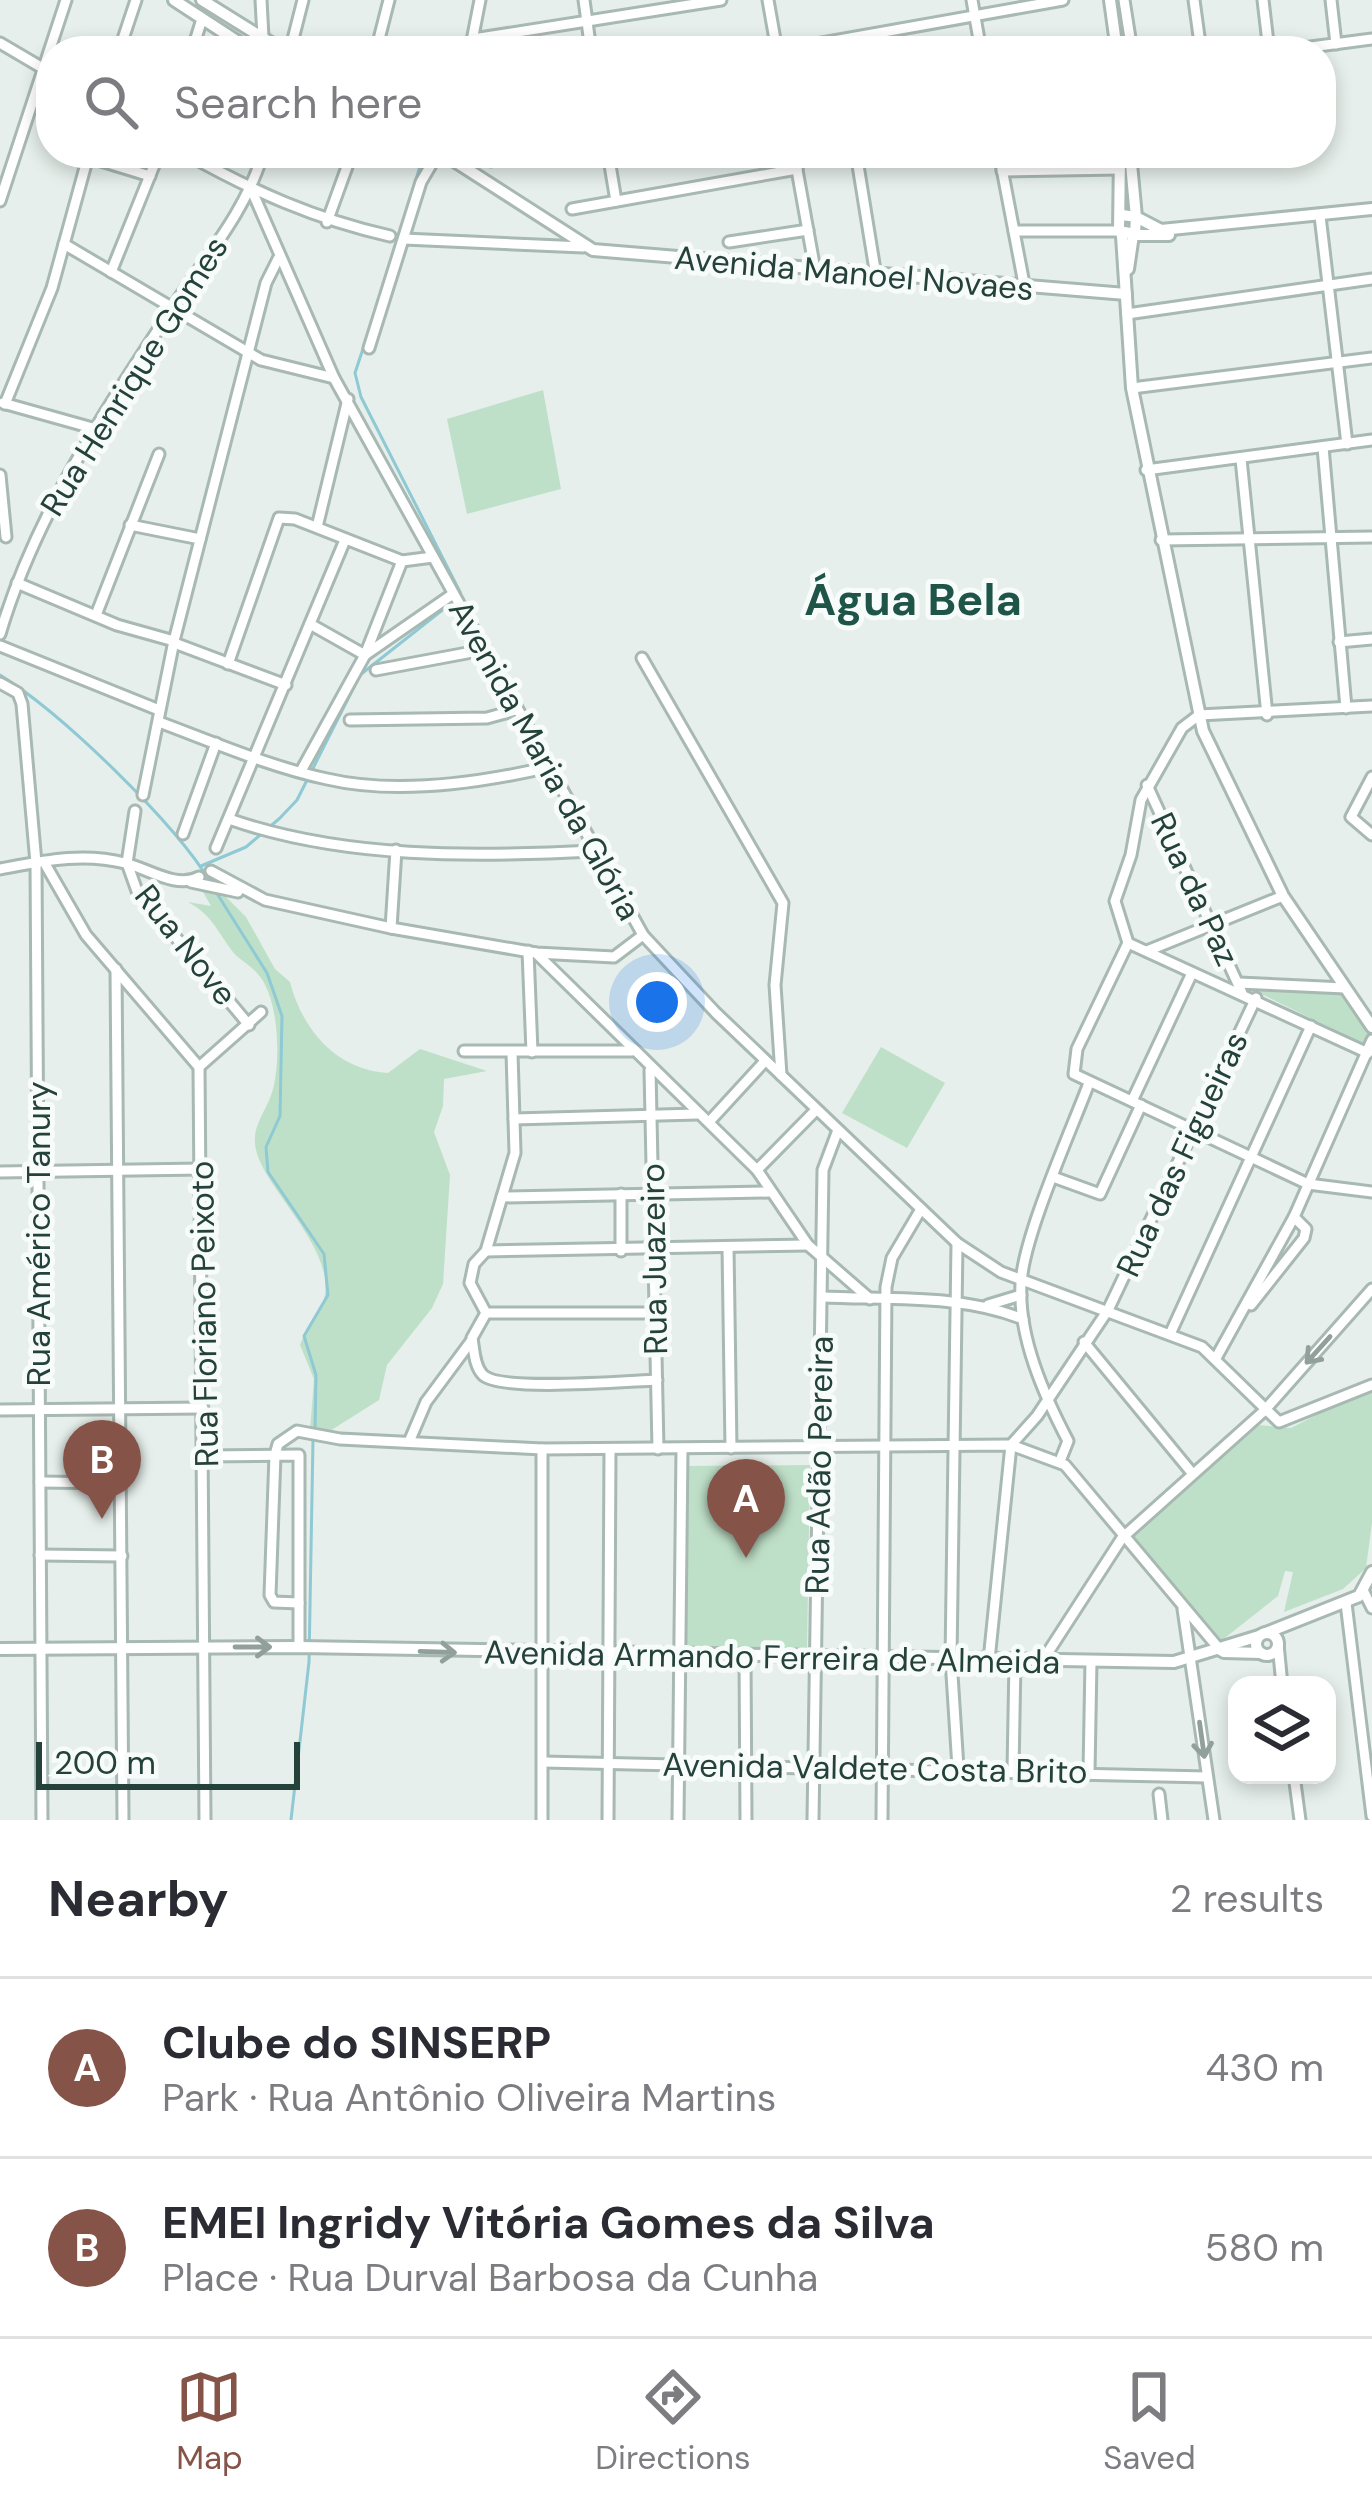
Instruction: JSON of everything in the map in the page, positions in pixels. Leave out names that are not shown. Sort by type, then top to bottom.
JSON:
[{"type":"street","points":[[56,36],[66,0]]},
{"type":"street","points":[[124,36],[136,0]]},
{"type":"street","points":[[174,0],[229,36]]},
{"type":"street","points":[[202,0],[260,36]]},
{"type":"street","points":[[261,0],[262,36]]},
{"type":"street","points":[[292,36],[303,0]]},
{"type":"street","points":[[380,36],[389,0]]},
{"type":"street","points":[[473,36],[480,0]]},
{"type":"street","points":[[584,0],[590,36]]},
{"type":"street","points":[[513,36],[670,4],[721,0]]},
{"type":"street","points":[[768,0],[774,36]]},
{"type":"street","points":[[972,0],[978,36]]},
{"type":"street","points":[[848,36],[1063,0]]},
{"type":"street","points":[[1110,0],[1115,36]]},
{"type":"street","points":[[1124,0],[1130,36]]},
{"type":"street","points":[[1194,0],[1199,36]]},
{"type":"street","points":[[1263,0],[1268,36]]},
{"type":"street","points":[[1331,0],[1335,36]]},
{"type":"street","points":[[197,36],[202,19]]},
{"type":"street","points":[[1336,44],[1372,39]]},
{"type":"street","points":[[0,43],[36,64]]},
{"type":"street","points":[[0,201],[36,101]]},
{"type":"street","points":[[84,168],[64,244],[3,403],[96,429]]},
{"type":"street","points":[[126,168],[150,176]]},
{"type":"street","points":[[111,272],[153,168]]},
{"type":"street","points":[[212,168],[326,221],[390,236]]},
{"type":"street","name":"Rua Henrique Gomes","points":[[0,634],[29,546],[96,429],[252,190],[259,168]]},
{"type":"street","points":[[326,221],[346,168]]},
{"type":"street","points":[[369,348],[422,182],[431,168]]},
{"type":"street","points":[[463,168],[584,247]]},
{"type":"street","points":[[610,168],[616,201]]},
{"type":"street","points":[[859,168],[877,276]]},
{"type":"street","points":[[1002,168],[1025,289]]},
{"type":"street","points":[[1124,234],[1136,217],[1131,168]]},
{"type":"street","points":[[572,209],[797,169],[815,270]]},
{"type":"street","points":[[1002,171],[1120,169],[1132,388],[1199,715],[1213,755],[1283,896],[1372,1027]]},
{"type":"street","name":"Avenida Maria da Glória","points":[[252,190],[278,259],[334,378],[643,935],[781,1077],[956,1243],[989,1266],[1171,1332],[1216,1358],[1264,1411]]},
{"type":"street","points":[[1014,231],[1148,238],[1372,209]]},
{"type":"street","points":[[1122,214],[1161,230],[1196,230]]},
{"type":"street","points":[[1320,216],[1347,443]]},
{"type":"street","points":[[729,242],[808,230]]},
{"type":"street","points":[[405,239],[584,247]]},
{"type":"street","points":[[64,244],[250,355],[298,373],[334,378]]},
{"type":"street","name":"Avenida Manoel Novaes","points":[[584,247],[1025,289],[1126,290]]},
{"type":"street","points":[[143,795],[200,539],[278,259]]},
{"type":"street","points":[[1127,314],[1372,279]]},
{"type":"street","points":[[1132,388],[1372,358]]},
{"type":"street","points":[[317,527],[348,399]]},
{"type":"street","points":[[1146,470],[1372,440]]},
{"type":"street","points":[[1323,447],[1346,708]]},
{"type":"street","points":[[96,615],[159,454]]},
{"type":"street","points":[[1241,459],[1267,715]]},
{"type":"street","points":[[0,476],[3,535],[29,546]]},
{"type":"street","points":[[228,664],[279,518],[317,527],[402,561],[433,557]]},
{"type":"street","points":[[130,525],[200,539]]},
{"type":"street","points":[[1160,540],[1372,537]]},
{"type":"street","points":[[216,848],[345,539]]},
{"type":"street","points":[[304,771],[365,656],[402,561]]},
{"type":"street","points":[[16,583],[286,685]]},
{"type":"street","points":[[365,656],[453,594]]},
{"type":"street","points":[[310,625],[365,656]]},
{"type":"street","points":[[1340,642],[1372,640]]},
{"type":"street","points":[[0,646],[159,710]]},
{"type":"street","points":[[376,670],[483,650]]},
{"type":"street","points":[[642,658],[785,908],[775,986],[781,1077]]},
{"type":"street","name":"Rua Américo Tanury","points":[[0,683],[18,693],[22,704],[40,862],[42,1820]]},
{"type":"street","points":[[1372,706],[1199,715],[1182,728],[1147,785],[1115,901],[1128,943],[1077,1049],[1074,1074],[1308,1184],[1372,1192]]},
{"type":"street","points":[[350,720],[488,718],[516,710]]},
{"type":"street","points":[[159,722],[323,778],[360,784],[442,782],[549,767]]},
{"type":"street","points":[[183,834],[216,743]]},
{"type":"street","points":[[1372,777],[1351,817],[1372,835]]},
{"type":"street","name":"Rua da Paz","points":[[1147,785],[1241,988]]},
{"type":"street","points":[[127,863],[136,811]]},
{"type":"street","points":[[229,819],[272,833],[396,850],[594,851]]},
{"type":"street","points":[[392,928],[396,850]]},
{"type":"street","points":[[0,869],[75,856],[127,863],[392,928],[532,952],[614,957],[643,935]]},
{"type":"street","points":[[40,862],[75,918],[200,1066],[262,1012]]},
{"type":"street","name":"Rua Nove","points":[[127,863],[137,891],[249,1024]]},
{"type":"street","points":[[211,871],[242,892]]},
{"type":"street","points":[[1148,951],[1283,896]]},
{"type":"street","points":[[1128,943],[1192,973],[1241,988],[1368,1053]]},
{"type":"street","points":[[532,952],[757,1170],[808,1245],[870,1299]]},
{"type":"street","points":[[532,952],[532,1052]]},
{"type":"street","points":[[116,969],[123,1820]]},
{"type":"street","points":[[1053,1177],[1100,1195],[1192,973]]},
{"type":"street","points":[[1241,988],[1346,988]]},
{"type":"street","name":"Rua das Figueiras","points":[[1010,1444],[1047,1400],[1108,1310],[1256,998]]},
{"type":"street","points":[[1361,1010],[1372,998]]},
{"type":"street","points":[[1171,1332],[1311,1026]]},
{"type":"street","points":[[1216,1358],[1294,1217],[1372,1040]]},
{"type":"street","points":[[464,1052],[632,1051]]},
{"type":"street","points":[[486,1312],[470,1283],[474,1264],[486,1251],[514,1153],[512,1053]]},
{"type":"street","points":[[709,1122],[765,1061]]},
{"type":"street","name":"Rua Floriano Peixoto","points":[[200,1066],[205,1820]]},
{"type":"street","name":"Rua Juazeiro","points":[[650,1070],[658,1449]]},
{"type":"street","points":[[1060,1461],[1068,1441],[1047,1400],[1023,1319],[1021,1279],[1089,1083]]},
{"type":"street","points":[[757,1170],[816,1110]]},
{"type":"street","points":[[514,1119],[698,1114]]},
{"type":"street","name":"Rua Adão Pereira","points":[[812,1820],[826,1256],[824,1166],[838,1130]]},
{"type":"street","points":[[0,1172],[202,1169]]},
{"type":"street","points":[[502,1197],[770,1192]]},
{"type":"street","points":[[621,1194],[621,1251]]},
{"type":"street","points":[[882,1820],[886,1300],[892,1258],[921,1209]]},
{"type":"street","points":[[1242,1313],[1304,1238],[1306,1229],[1294,1217]]},
{"type":"street","points":[[956,1243],[951,1659],[958,1768]]},
{"type":"street","points":[[486,1251],[808,1245]]},
{"type":"street","points":[[728,1247],[731,1448]]},
{"type":"street","points":[[1043,1660],[1122,1538],[1264,1411],[1372,1289]]},
{"type":"street","points":[[988,1305],[1021,1295]]},
{"type":"street","points":[[822,1297],[953,1300],[988,1305],[1023,1319]]},
{"type":"street","points":[[486,1312],[656,1313]]},
{"type":"street","points":[[410,1442],[426,1402],[472,1340],[486,1312]]},
{"type":"street","points":[[472,1340],[480,1371],[489,1379],[657,1380]]},
{"type":"street","points":[[1084,1342],[1192,1473]]},
{"type":"street","points":[[1264,1411],[1289,1423],[1372,1385]]},
{"type":"street","points":[[0,1410],[203,1408]]},
{"type":"street","points":[[299,1603],[274,1602],[270,1595],[274,1455],[278,1444],[297,1431],[340,1439],[542,1449],[1010,1444],[1060,1461],[1221,1651],[1263,1654],[1281,1672]]},
{"type":"street","points":[[989,1660],[1007,1521],[1010,1444]]},
{"type":"street","points":[[542,1449],[542,1820]]},
{"type":"street","points":[[678,1820],[682,1449]]},
{"type":"street","points":[[608,1820],[610,1450]]},
{"type":"street","points":[[206,1456],[298,1455],[301,1648]]},
{"type":"street","points":[[40,1482],[120,1484]]},
{"type":"street","points":[[40,1555],[122,1556]]},
{"type":"street","points":[[1372,1572],[1368,1590],[1372,1608]]},
{"type":"street","points":[[1221,1651],[1368,1590]]},
{"type":"street","points":[[1346,1603],[1372,1816]]},
{"type":"street","points":[[1183,1609],[1214,1820]]},
{"type":"street","points":[[1263,1654],[1278,1642],[1288,1624]]},
{"type":"street","points":[[1263,1634],[1278,1642]]},
{"type":"street","points":[[1263,1634],[1263,1654]]},
{"type":"street","points":[[1278,1642],[1281,1676]]},
{"type":"street","name":"Avenida Armando Ferreira de Almeida","points":[[0,1649],[321,1648],[1091,1661],[1190,1660],[1221,1651]]},
{"type":"street","points":[[745,1656],[746,1820]]},
{"type":"street","points":[[1013,1770],[1015,1660]]},
{"type":"street","points":[[1089,1772],[1091,1661]]},
{"type":"street","name":"Avenida Valdete Costa Brito","points":[[543,1762],[1207,1777]]},
{"type":"street","points":[[1295,1784],[1300,1820]]},
{"type":"street","points":[[1159,1794],[1162,1820]]},
{"type":"green space","points":[[543,390],[561,489],[467,514],[447,419]]},
{"type":"green space","points":[[217,888],[246,917],[275,969],[290,982],[303,1016],[337,1055],[388,1073],[420,1049],[487,1071],[444,1079],[443,1106],[434,1132],[450,1175],[443,1284],[432,1308],[387,1365],[379,1400],[322,1436],[310,1430],[314,1379],[300,1345],[322,1305],[326,1286],[322,1265],[256,1150],[257,1126],[276,1076],[274,1012],[257,973],[188,902],[211,906],[203,892]]},
{"type":"green space","points":[[1247,987],[1341,992],[1370,1031],[1365,1045]]},
{"type":"green space","points":[[881,1047],[945,1083],[907,1148],[842,1113]]},
{"type":"green space","points":[[1372,1386],[1372,1523],[1366,1568],[1343,1589],[1284,1612],[1293,1572],[1285,1571],[1278,1596],[1221,1641],[1132,1539],[1259,1425],[1291,1428]]},
{"type":"green space","points":[[810,1465],[807,1650],[682,1651],[687,1466]]},
{"type":"waterway","points":[[405,216],[419,168]]},
{"type":"waterway","points":[[381,294],[355,373],[361,397],[460,592]]},
{"type":"waterway","points":[[201,866],[246,847],[280,818],[297,800],[360,675],[450,604]]},
{"type":"waterway","points":[[0,675],[115,770],[171,830],[211,883]]},
{"type":"waterway","points":[[216,892],[267,973],[282,1016],[280,1116],[266,1147],[268,1172],[324,1254],[328,1295],[304,1336],[316,1375],[315,1429]]},
{"type":"waterway","points":[[291,1820],[309,1662],[313,1439]]},
{"type":"place","name":"EMEI lngridy Vitória Gomes da Silva","points":[[102,1519]]},
{"type":"place","name":"Clube do SINSERP","points":[[746,1558]]},
{"type":"district","name":"Água Bela","points":[[913,599]]}]
